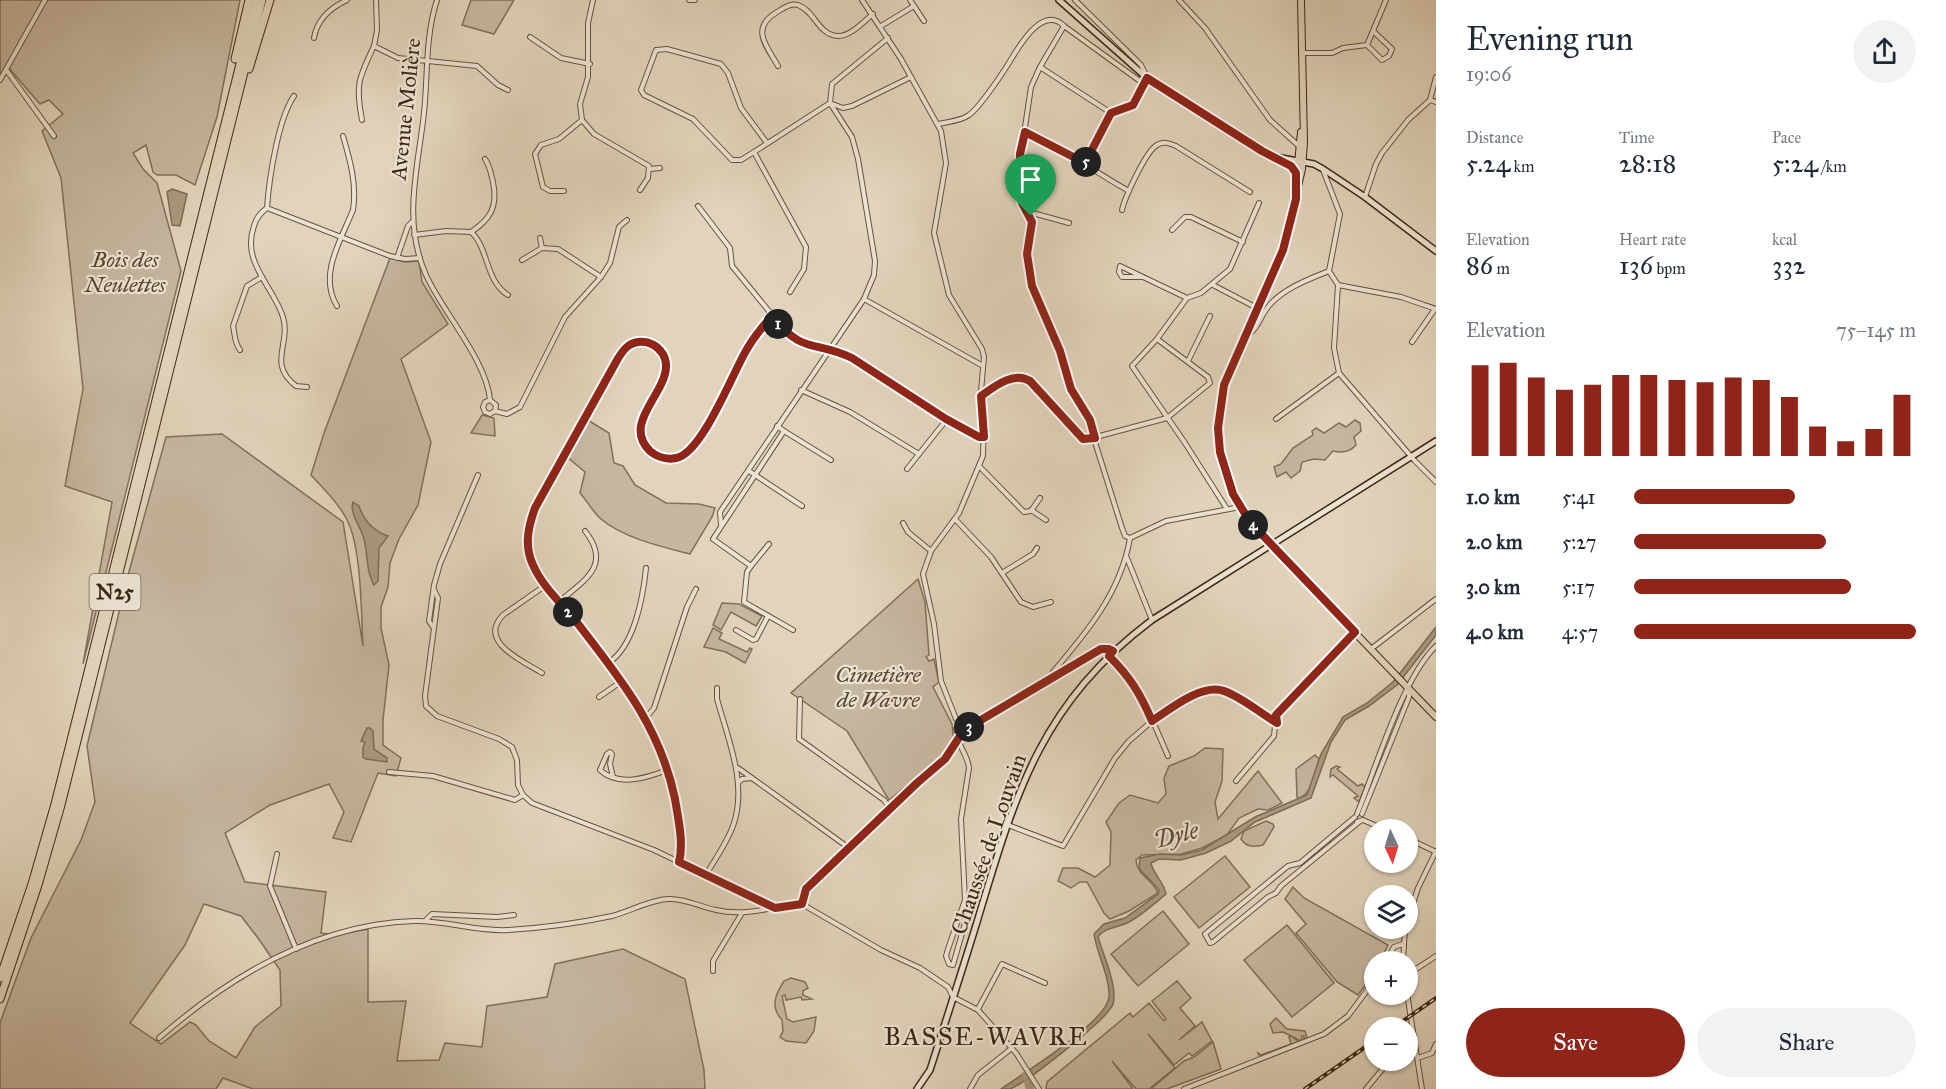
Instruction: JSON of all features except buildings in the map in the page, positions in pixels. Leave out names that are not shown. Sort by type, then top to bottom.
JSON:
[{"type":"highway","points":[[249,0],[232,73],[237,83],[246,80],[270,0]]},
{"type":"highway","name":"N25","points":[[0,999],[62,805],[256,0]]},
{"type":"highway","name":"N25","points":[[0,978],[32,884],[57,794],[237,83],[262,0]]},
{"type":"main road","points":[[1059,0],[1146,81],[1291,166],[1296,173]]},
{"type":"main road","points":[[1301,0],[1303,126],[1296,199],[1283,250],[1224,385],[1218,428],[1224,471],[1240,507],[1270,544],[1436,717]]},
{"type":"main road","points":[[1276,157],[1300,161],[1323,169],[1365,197],[1436,251]]},
{"type":"main road","points":[[1296,199],[1296,173],[1300,161]]},
{"type":"main road","name":"Chaussée de Louvain","points":[[918,1089],[930,1070],[1007,825],[1030,766],[1044,740],[1081,686],[1111,653],[1152,620],[1436,441]]},
{"type":"street","points":[[0,80],[45,0]]},
{"type":"street","points":[[314,38],[316,26],[323,17],[347,0]]},
{"type":"street","points":[[362,120],[358,85],[362,70],[374,46],[377,30],[376,0]]},
{"type":"street","name":"Avenue Molière","points":[[437,0],[429,31],[424,113],[412,205],[412,222],[420,258],[434,290],[474,355],[488,389],[490,400]]},
{"type":"street","points":[[593,0],[588,23],[590,64],[580,104],[582,120],[594,134],[646,162],[650,169],[648,178],[640,190]]},
{"type":"street","points":[[689,0],[695,0]]},
{"type":"street","points":[[802,904],[806,889],[945,759],[958,742],[956,719],[941,681],[934,624],[924,584],[924,571],[931,551],[955,519],[979,466],[984,448],[981,396],[984,367],[982,349],[949,295],[934,233],[946,163],[945,148],[938,124],[881,26],[862,0]]},
{"type":"street","points":[[910,0],[924,21]]},
{"type":"street","points":[[1075,0],[1141,65],[1146,81],[1133,105],[1111,113],[1085,163]]},
{"type":"street","points":[[1179,0],[1205,28],[1270,120],[1301,148]]},
{"type":"street","points":[[1367,45],[1388,1]]},
{"type":"street","points":[[778,66],[766,45],[762,30],[767,19],[789,5],[795,4],[802,7],[825,31],[836,36],[850,32],[873,14]]},
{"type":"street","points":[[881,26],[914,6]]},
{"type":"street","points":[[938,124],[968,116],[1006,68],[1021,41],[1032,30],[1050,21],[1060,22],[1146,81]]},
{"type":"street","points":[[1064,26],[1040,66],[1031,87],[1020,154],[1022,203],[1032,222],[1027,254],[1032,286],[1060,351],[1071,389],[1090,420],[1125,536],[1130,538]]},
{"type":"street","points":[[1367,45],[1382,60],[1389,56],[1392,50],[1373,32]]},
{"type":"street","points":[[530,37],[561,58],[590,64]]},
{"type":"street","points":[[721,525],[720,512],[864,299],[874,275],[875,261],[858,159],[852,137],[830,103],[832,84],[888,38]]},
{"type":"street","points":[[1301,53],[1332,53],[1342,48],[1367,45]]},
{"type":"street","points":[[374,46],[398,58],[477,66],[498,85],[508,90]]},
{"type":"street","points":[[767,143],[741,108],[728,73],[721,64],[667,49],[656,50],[641,90],[644,95],[699,123],[732,160],[741,160],[830,103]]},
{"type":"street","points":[[1040,66],[1111,113]]},
{"type":"street","points":[[7,71],[54,136]]},
{"type":"street","points":[[830,103],[843,108],[852,106],[911,77]]},
{"type":"street","points":[[1365,197],[1376,164],[1387,145],[1408,120],[1430,100],[1436,77]]},
{"type":"street","points":[[294,96],[288,105],[274,156],[267,208],[257,218],[251,238],[253,258],[284,320],[285,335],[280,360],[283,371],[296,386],[307,387]]},
{"type":"street","points":[[1430,100],[1436,102]]},
{"type":"street","points":[[564,191],[550,191],[543,186],[535,154],[541,145],[559,139],[582,120]]},
{"type":"street","points":[[1025,132],[1085,163],[1129,191]]},
{"type":"street","points":[[337,306],[330,294],[328,280],[355,200],[354,182],[343,136]]},
{"type":"street","points":[[1122,210],[1129,191],[1153,148],[1163,142],[1176,146],[1250,192]]},
{"type":"street","points":[[754,152],[806,248],[804,268],[790,292]]},
{"type":"street","points":[[414,235],[446,231],[471,232],[487,220],[495,206],[495,192],[485,159]]},
{"type":"street","points":[[650,169],[660,168]]},
{"type":"street","points":[[1323,169],[1340,214],[1329,271],[1338,285],[1334,348],[1339,373],[1411,457],[1436,482]]},
{"type":"street","points":[[1227,509],[1132,368],[1187,298],[1202,293],[1230,269],[1244,242],[1259,203]]},
{"type":"street","points":[[698,206],[730,248],[732,266],[791,338],[805,345],[830,350],[852,358],[946,419],[979,437],[984,437]]},
{"type":"street","points":[[267,208],[396,258],[420,258]]},
{"type":"street","points":[[1028,212],[1069,223]]},
{"type":"street","points":[[1172,230],[1185,217],[1191,217],[1244,242]]},
{"type":"street","points":[[495,411],[507,414],[520,406],[565,317],[601,277],[612,258],[619,227],[627,220]]},
{"type":"street","name":"Avenue Molière","points":[[396,258],[408,226],[412,222]]},
{"type":"street","points":[[471,232],[480,244],[490,272],[502,291],[508,294]]},
{"type":"street","points":[[540,238],[542,248]]},
{"type":"street","points":[[522,260],[542,248],[563,251],[601,277]]},
{"type":"street","points":[[1143,277],[1122,277],[1119,268],[1120,266],[1187,298]]},
{"type":"street","points":[[1244,337],[1251,334],[1269,306],[1302,282],[1329,271]]},
{"type":"street","points":[[240,350],[235,343],[236,335],[232,326],[248,286],[262,277]]},
{"type":"street","points":[[1213,285],[1257,308]]},
{"type":"street","points":[[1338,285],[1401,297],[1435,309],[1412,342]]},
{"type":"street","points":[[864,299],[984,367]]},
{"type":"street","points":[[679,862],[681,854],[679,830],[668,770],[646,718],[622,681],[537,573],[530,555],[528,535],[530,521],[535,508],[622,353],[633,344],[649,342],[656,346],[664,356],[666,370],[643,419],[642,440],[652,453],[665,458],[679,458],[693,448],[725,393],[747,348],[772,316]]},
{"type":"street","points":[[1188,361],[1210,316]]},
{"type":"street","points":[[981,396],[1008,380],[1024,377],[1048,399],[1085,440],[1167,418],[1209,383],[1208,377],[1157,339]]},
{"type":"street","points":[[1276,419],[1339,373]]},
{"type":"street","points":[[801,390],[850,412],[920,454]]},
{"type":"street","name":"Avenue Molière","points":[[490,400],[496,403],[495,411],[490,414],[484,410],[483,404],[490,400]]},
{"type":"street","points":[[907,469],[946,419]]},
{"type":"street","points":[[777,426],[831,460]]},
{"type":"street","points":[[751,566],[713,539],[784,432]]},
{"type":"street","points":[[979,466],[1022,511],[1031,510],[1046,520]]},
{"type":"street","points":[[749,471],[802,506]]},
{"type":"street","points":[[478,475],[440,564],[434,590],[429,621],[433,627],[425,696],[426,706],[437,716],[499,739],[512,747],[517,760],[518,785],[523,795],[532,803],[679,862],[775,908]]},
{"type":"street","points":[[1031,510],[1040,498]]},
{"type":"street","points":[[1130,538],[1166,521],[1240,507]]},
{"type":"street","points":[[955,519],[989,554],[1023,604],[1033,607],[1051,602]]},
{"type":"street","points":[[903,523],[908,532],[931,551]]},
{"type":"street","points":[[560,601],[589,578],[596,566],[596,552],[585,531]]},
{"type":"street","points":[[1052,677],[1053,672],[1086,634],[1098,616],[1127,557],[1130,538]]},
{"type":"street","points":[[769,544],[747,572],[744,602],[792,630]]},
{"type":"street","points":[[1002,573],[1033,554],[1037,548]]},
{"type":"street","points":[[1127,557],[1152,620]]},
{"type":"street","points":[[608,663],[622,653],[627,644],[644,587],[646,568]]},
{"type":"street","points":[[542,673],[503,649],[496,638],[495,631],[503,615],[546,585]]},
{"type":"street","points":[[646,718],[654,708],[687,607],[696,589]]},
{"type":"street","points":[[1371,649],[1436,598]]},
{"type":"street","points":[[736,630],[753,640],[756,639],[768,616]]},
{"type":"street","points":[[1236,781],[1274,736],[1276,715],[1355,632]]},
{"type":"street","points":[[1359,818],[1293,866],[1288,866],[1205,934],[1206,939],[1210,943],[1213,942],[1276,893],[1359,818],[1405,706],[1409,689],[1426,656],[1436,646]]},
{"type":"street","points":[[959,734],[1101,649],[1109,649],[1141,694],[1168,756]]},
{"type":"street","points":[[599,697],[622,681]]},
{"type":"street","points":[[706,875],[734,823],[738,768],[717,699],[717,688]]},
{"type":"street","points":[[1007,825],[1063,846],[1115,758],[1129,741],[1152,721],[1186,698],[1215,690],[1227,692],[1277,723]]},
{"type":"street","points":[[800,699],[799,738],[884,800],[890,808]]},
{"type":"street","points":[[958,727],[964,730]]},
{"type":"street","points":[[958,742],[967,757],[969,768],[961,819],[967,900],[946,956],[947,962],[952,965],[967,915],[973,908],[967,900]]},
{"type":"street","points":[[613,777],[610,752],[600,770],[613,777],[633,780],[668,770]]},
{"type":"street","points":[[738,768],[849,848]]},
{"type":"street","points":[[389,772],[433,776],[515,800],[523,795]]},
{"type":"street","points":[[737,783],[742,779],[752,778]]},
{"type":"street","points":[[1359,818],[1364,820]]},
{"type":"street","points":[[1418,843],[1436,851],[1418,888]]},
{"type":"street","points":[[277,854],[270,886],[296,949]]},
{"type":"street","points":[[1293,866],[1298,872]]},
{"type":"street","points":[[159,1038],[195,1007],[269,961],[339,931],[425,921],[482,930],[508,930],[593,920],[667,899],[688,901],[717,910],[742,913],[802,904],[881,950],[920,968],[948,987],[953,997],[978,1010],[1012,1048],[1034,1077],[1039,1089]]},
{"type":"street","points":[[967,900],[982,904]]},
{"type":"street","points":[[713,971],[712,961],[742,913]]},
{"type":"street","points":[[425,921],[432,914],[497,917],[514,915]]},
{"type":"street","points":[[1403,951],[1404,939]]},
{"type":"street","points":[[1391,951],[1394,947],[1403,944]]},
{"type":"street","points":[[1418,968],[1436,956]]},
{"type":"street","points":[[978,1010],[1002,964],[1045,982]]},
{"type":"street","points":[[1184,1089],[1324,1034],[1348,1016],[1364,994]]},
{"type":"street","points":[[1422,1089],[1418,1058],[1432,1053],[1436,1044]]},
{"type":"street","points":[[970,1089],[978,1075],[1012,1048]]},
{"type":"street","points":[[1366,1089],[1381,1071]]},
{"type":"green space","name":"Bois des Neulettes","points":[[0,0],[240,0],[217,117],[195,185],[176,175],[157,175],[153,172],[146,145],[133,153],[143,169],[157,183],[181,271],[83,664],[112,502],[65,486],[83,389],[61,178],[42,131],[63,114],[49,100],[40,104],[8,67],[0,78]]},
{"type":"green space","points":[[471,0],[514,0],[494,34],[462,25]]},
{"type":"green space","points":[[390,258],[405,262],[419,261],[422,282],[448,324],[401,359],[431,442],[418,505],[399,539],[390,563],[388,587],[381,607],[381,628],[389,665],[383,720],[383,745],[401,758],[396,776],[378,773],[351,842],[333,838],[344,812],[329,784],[270,805],[225,833],[245,882],[326,892],[321,933],[336,935],[368,929],[368,1002],[406,1001],[397,1061],[439,1060],[445,1043],[482,1047],[487,1006],[547,997],[555,964],[623,949],[685,979],[704,1070],[705,1089],[253,1089],[223,1078],[216,1089],[0,1089],[0,1023],[31,938],[81,840],[95,802],[87,746],[127,579],[166,437],[222,434],[343,522],[363,646],[360,580],[351,530],[339,506],[311,475],[324,433]],"holes":[[[204,904],[241,916],[280,970],[281,1006],[255,1027],[236,1058],[209,1041],[196,1025],[190,1022],[161,1044],[130,1023],[185,945]]]},
{"type":"green space","points":[[482,415],[494,418],[495,436],[471,433]]},
{"type":"green space","points":[[586,419],[609,433],[614,463],[623,466],[635,485],[666,503],[699,504],[715,508],[690,554],[620,532],[601,519],[593,510],[580,493],[585,472],[566,456]]},
{"type":"green space","points":[[1355,420],[1360,423],[1361,431],[1354,437],[1356,445],[1354,447],[1345,451],[1333,451],[1325,460],[1314,459],[1302,462],[1300,471],[1291,478],[1286,472],[1277,477],[1274,467],[1281,464],[1293,448],[1313,435],[1312,431],[1316,428],[1324,433],[1339,423],[1346,427]]},
{"type":"green space","name":"Cimetière de Wavre","points":[[918,579],[925,602],[929,655],[926,657],[929,661],[934,659],[939,682],[933,687],[952,724],[954,743],[944,756],[889,800],[847,731],[791,693]]},
{"type":"green space","points":[[722,603],[739,604],[762,616],[756,626],[731,612],[721,630],[713,625]]},
{"type":"green space","points":[[713,628],[722,633],[719,639],[747,652],[750,648],[752,649],[745,663],[726,652],[704,647]]},
{"type":"green space","points":[[1205,748],[1223,749],[1222,781],[1215,802],[1218,819],[1258,771],[1282,803],[1268,810],[1258,809],[1239,818],[1227,835],[1202,848],[1181,854],[1142,855],[1136,860],[1139,870],[1153,884],[1158,893],[1129,911],[1110,919],[1104,913],[1087,882],[1080,882],[1071,888],[1058,881],[1063,868],[1078,868],[1095,877],[1110,865],[1111,832],[1106,822],[1119,803],[1130,795],[1158,803],[1166,794],[1164,778],[1169,766],[1194,756]]},
{"type":"green space","points":[[1315,755],[1319,759],[1313,782],[1307,792],[1299,798],[1297,797],[1296,769]]},
{"type":"green space","points":[[1336,766],[1340,767],[1337,769],[1358,786],[1362,784],[1365,787],[1359,802],[1354,798],[1358,796],[1333,775],[1330,777],[1331,769]]},
{"type":"green space","points":[[1266,821],[1274,827],[1263,845],[1251,846],[1243,842],[1241,839],[1244,831]]},
{"type":"green space","points":[[1225,856],[1250,887],[1199,928],[1174,897]]},
{"type":"green space","points":[[1293,887],[1304,898],[1364,932],[1364,939],[1377,939],[1388,945],[1385,951],[1364,951],[1364,987],[1358,995],[1337,982],[1296,933],[1306,924],[1285,899]]},
{"type":"green space","points":[[1163,911],[1189,944],[1138,986],[1111,954]]},
{"type":"green space","points":[[1287,925],[1334,983],[1292,1017],[1244,960]]},
{"type":"green space","points":[[791,978],[805,982],[808,988],[803,991],[803,995],[812,999],[802,1000],[801,997],[786,1000],[785,995],[782,996],[787,1019],[793,1022],[816,1017],[814,1031],[806,1043],[786,1041],[780,1037],[783,1031],[782,1020],[776,1010],[775,1001],[784,981]]},
{"type":"green space","points":[[1177,981],[1191,998],[1180,1008],[1195,1026],[1179,1040],[1202,1022],[1212,1041],[1192,1056],[1189,1053],[1174,1065],[1148,1034],[1175,1068],[1149,1089],[1136,1089],[1112,1061],[1133,1089],[1046,1089],[1047,1082],[1130,1013],[1133,1017],[1149,1003],[1164,1021],[1166,1019],[1152,1001]]},
{"type":"green space","points":[[1276,1018],[1287,1029],[1305,1031],[1307,1038],[1304,1040],[1302,1036],[1303,1040],[1260,1057],[1258,1053],[1261,1055],[1291,1044],[1289,1037],[1291,1036],[1283,1032],[1273,1033],[1270,1024]]},
{"type":"green space","points":[[1213,1042],[1221,1069],[1167,1089],[1151,1089],[1184,1061],[1194,1057]]},
{"type":"shaded area","points":[[172,189],[187,194],[180,226],[172,225],[167,192]]},
{"type":"shaded area","points":[[353,502],[359,506],[370,525],[388,536],[379,548],[378,581],[374,585],[364,539],[354,515]]},
{"type":"shaded area","points":[[1436,627],[1436,635],[1397,685],[1345,720],[1331,742],[1311,798],[1255,822],[1231,841],[1206,853],[1181,860],[1159,859],[1151,863],[1166,894],[1132,920],[1108,929],[1098,937],[1112,980],[1114,997],[1108,1012],[1082,1036],[1019,1084],[1010,1089],[1001,1089],[1062,1047],[1105,1008],[1109,989],[1094,934],[1104,924],[1125,918],[1158,894],[1159,890],[1139,868],[1140,858],[1160,854],[1181,855],[1202,850],[1255,817],[1307,795],[1321,754],[1343,717],[1367,703],[1393,682]]},
{"type":"shaded area","points":[[367,728],[373,731],[374,749],[387,758],[387,762],[363,757],[365,742],[361,741]]},
{"type":"waterway","points":[[1026,1075],[1030,1089]]},
{"type":"railway","points":[[1409,1017],[1436,998]]},
{"type":"railway","points":[[1305,1089],[1364,1048]]},
{"type":"district","name":"BASSE-WAVRE","points":[[986,1036]]},
{"type":"route","points":[[1147,78],[1216,123],[1293,168],[1296,173],[1296,199],[1283,250],[1224,385],[1218,428],[1220,452],[1233,494],[1250,522],[1355,632],[1276,715],[1277,723],[1221,690],[1186,698],[1152,721],[1141,694],[1130,677],[1109,656],[1113,651],[1101,649],[964,730],[945,759],[806,889],[802,904],[775,908],[679,862],[681,854],[676,805],[668,770],[659,747],[637,701],[537,573],[528,545],[530,521],[616,362],[627,347],[649,342],[656,346],[664,356],[666,370],[643,419],[642,440],[652,453],[658,456],[679,458],[693,448],[725,393],[747,348],[772,316],[791,338],[814,348],[830,350],[852,358],[946,419],[979,437],[984,437],[981,396],[1008,380],[1024,377],[1048,399],[1083,439],[1095,438],[1090,420],[1071,389],[1060,351],[1032,286],[1027,254],[1031,216],[1024,208],[1021,193],[1020,154],[1025,132],[1085,163],[1111,113],[1133,105],[1147,78]]},
{"type":"water label","name":"Dyle","points":[[1176,835]]}]
